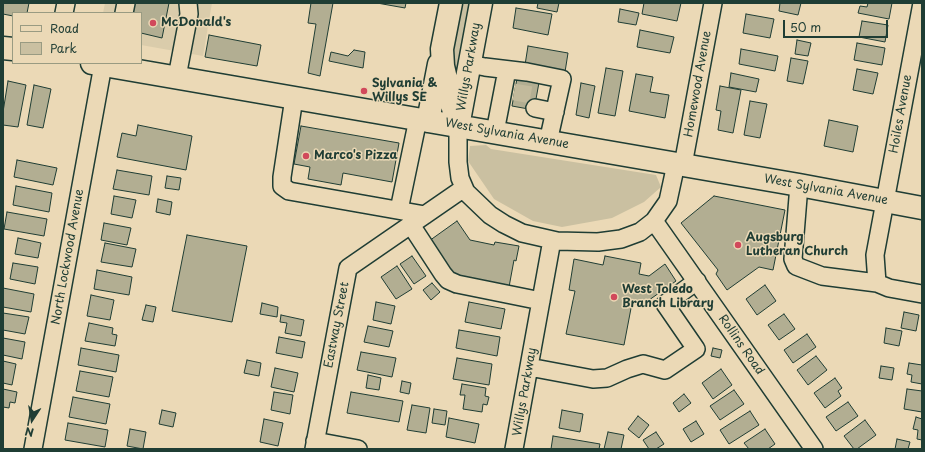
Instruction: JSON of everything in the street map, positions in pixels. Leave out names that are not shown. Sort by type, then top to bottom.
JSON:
[{"type":"main road","name":"Willys Parkway","points":[[451,3],[442,49],[446,82],[458,126]]},
{"type":"main road","name":"Willys Parkway","points":[[458,126],[481,3]]},
{"type":"main road","points":[[423,120],[442,49]]},
{"type":"main road","name":"West Sylvania Avenue","points":[[106,64],[885,200],[922,208]]},
{"type":"street","points":[[177,77],[189,14],[188,3]]},
{"type":"street","name":"Homewood Avenue","points":[[464,188],[466,192],[490,215],[522,233],[552,240],[598,242],[620,239],[640,232],[654,221],[668,201],[680,164],[713,3]]},
{"type":"street","name":"Hoiles Avenue","points":[[877,283],[875,255],[922,3]]},
{"type":"street","name":"North Lockwood Avenue","points":[[33,449],[106,64]]},
{"type":"street","points":[[469,64],[485,68],[527,72],[562,79],[548,142]]},
{"type":"street","points":[[495,132],[508,97],[507,70]]},
{"type":"street","points":[[294,98],[282,177],[282,186],[289,191],[399,210],[418,220],[442,274],[448,280],[457,284],[541,301]]},
{"type":"street","points":[[536,102],[556,106]]},
{"type":"street","points":[[399,210],[423,120]]},
{"type":"street","points":[[458,126],[458,162],[460,178],[464,188]]},
{"type":"street","points":[[799,185],[793,259],[796,266],[822,276],[877,283],[889,288],[922,294]]},
{"type":"street","name":"Eastway Street","points":[[315,445],[348,268],[464,188]]},
{"type":"street","name":"Rollins Road","points":[[654,221],[814,449]]},
{"type":"street","name":"Willys Parkway","points":[[514,449],[552,240]]},
{"type":"street","points":[[529,367],[593,379],[607,378],[627,368],[644,364],[664,370],[696,349],[665,304],[697,281]]},
{"type":"street","points":[[315,445],[358,449]]},
{"type":"shaded area","points":[[105,3],[212,3],[203,56],[142,45],[142,12],[103,12]]},
{"type":"green space","points":[[456,3],[474,3],[457,96],[450,72]]},
{"type":"green space","points":[[486,145],[491,149],[656,175],[661,187],[644,202],[612,218],[562,227],[533,221],[494,199],[468,161],[470,146]]},
{"type":"building","points":[[3,3],[29,3],[27,12],[12,12],[12,16],[3,14]]},
{"type":"building","name":"McDonald's","points":[[134,3],[169,3],[162,38],[142,33],[142,12],[132,12]]},
{"type":"building","points":[[311,3],[333,3],[320,76],[308,73],[316,24],[308,23]]},
{"type":"building","points":[[377,3],[406,3],[405,8]]},
{"type":"building","points":[[538,3],[559,3],[557,12],[537,8]]},
{"type":"building","points":[[644,3],[681,3],[677,21],[642,14]]},
{"type":"building","points":[[780,3],[801,3],[798,15],[779,11]]},
{"type":"building","points":[[868,3],[892,3],[889,19],[858,13],[860,6],[867,7]]},
{"type":"building","points":[[516,8],[552,14],[548,35],[513,28]]},
{"type":"building","points":[[620,9],[639,13],[636,25],[618,22]]},
{"type":"building","points":[[746,14],[774,19],[770,38],[743,33]]},
{"type":"building","points":[[862,21],[888,25],[885,42],[859,37]]},
{"type":"building","points":[[640,30],[674,37],[670,53],[637,47]]},
{"type":"building","points":[[209,35],[261,45],[257,66],[205,57]]},
{"type":"building","points":[[797,40],[811,43],[808,56],[795,54]]},
{"type":"building","points":[[857,43],[885,48],[882,65],[854,60]]},
{"type":"building","points":[[528,46],[568,53],[565,72],[525,65]]},
{"type":"building","points":[[741,49],[778,56],[775,71],[739,64]]},
{"type":"building","points":[[354,50],[365,52],[363,68],[329,61],[331,52],[348,56]]},
{"type":"building","points":[[791,58],[808,61],[803,84],[787,81]]},
{"type":"building","points":[[606,68],[623,71],[615,116],[598,113]]},
{"type":"building","points":[[857,69],[878,73],[873,94],[853,90]]},
{"type":"building","points":[[518,73],[540,77],[534,110],[512,106]]},
{"type":"building","points":[[731,73],[759,79],[756,92],[729,87]]},
{"type":"building","points":[[636,74],[653,77],[650,92],[669,95],[665,118],[629,111]]},
{"type":"building","points":[[8,81],[26,85],[18,127],[3,125],[3,112]]},
{"type":"building","points":[[581,83],[595,86],[589,118],[576,115]]},
{"type":"building","points":[[34,85],[51,89],[43,128],[27,125]]},
{"type":"building","points":[[720,86],[741,90],[733,133],[718,130],[721,111],[716,110]]},
{"type":"building","points":[[750,101],[767,104],[760,138],[744,135]]},
{"type":"building","points":[[829,120],[858,126],[853,152],[824,146]]},
{"type":"building","points":[[138,125],[192,136],[186,170],[117,157],[122,133],[136,136]]},
{"type":"building","points":[[301,126],[399,143],[392,182],[343,173],[341,185],[308,179],[310,167],[294,164]]},
{"type":"building","points":[[17,160],[57,168],[53,185],[14,177]]},
{"type":"building","points":[[117,170],[152,176],[149,195],[113,189]]},
{"type":"building","points":[[167,176],[181,178],[179,190],[165,188]]},
{"type":"building","points":[[16,186],[52,193],[49,212],[13,205]]},
{"type":"building","points":[[114,196],[136,200],[132,218],[111,214]]},
{"type":"building","name":"Augsburg Lutheran Church","points":[[714,196],[785,210],[773,270],[759,267],[727,290],[716,274],[718,270],[681,223]]},
{"type":"building","points":[[158,199],[172,202],[170,215],[156,212]]},
{"type":"building","points":[[7,212],[47,219],[44,236],[4,229]]},
{"type":"building","points":[[457,221],[470,240],[494,245],[495,242],[519,246],[516,261],[514,260],[509,287],[455,277],[429,241]]},
{"type":"building","points":[[104,223],[131,228],[127,245],[101,240]]},
{"type":"building","points":[[187,235],[247,246],[232,322],[172,311]]},
{"type":"building","points":[[18,238],[41,243],[38,258],[15,254]]},
{"type":"building","points":[[105,243],[136,249],[132,267],[101,262]]},
{"type":"building","points":[[412,256],[426,276],[414,284],[400,264]]},
{"type":"building","name":"West Toledo Branch Library","points":[[605,256],[641,263],[639,274],[649,276],[665,264],[676,281],[642,305],[632,303],[624,345],[566,334],[575,291],[569,290],[574,259],[603,265]]},
{"type":"building","points":[[13,263],[38,267],[35,284],[10,279]]},
{"type":"building","points":[[397,266],[412,289],[396,299],[381,277]]},
{"type":"building","points":[[97,270],[132,277],[129,295],[94,289]]},
{"type":"building","points":[[432,283],[440,292],[431,300],[423,290]]},
{"type":"building","points":[[765,285],[776,301],[757,315],[746,299]]},
{"type":"building","points":[[3,288],[34,294],[31,312],[3,307]]},
{"type":"building","points":[[91,295],[114,300],[110,320],[87,316]]},
{"type":"building","points":[[376,302],[395,306],[391,324],[373,320]]},
{"type":"building","points":[[469,302],[505,309],[501,329],[465,322]]},
{"type":"building","points":[[262,303],[278,307],[277,317],[260,314]]},
{"type":"building","points":[[146,305],[156,307],[153,322],[142,320]]},
{"type":"building","points":[[904,312],[919,315],[916,331],[901,328]]},
{"type":"building","points":[[3,313],[29,317],[25,334],[3,330]]},
{"type":"building","points":[[784,314],[795,329],[779,340],[768,325]]},
{"type":"building","points":[[281,315],[304,320],[301,336],[285,333],[287,323],[280,322]]},
{"type":"building","points":[[89,323],[113,328],[112,334],[117,335],[115,346],[85,341]]},
{"type":"building","points":[[368,326],[393,331],[389,347],[364,342]]},
{"type":"building","points":[[886,328],[902,331],[899,346],[884,343]]},
{"type":"building","points":[[459,330],[500,337],[497,356],[456,348]]},
{"type":"building","points":[[807,334],[816,347],[793,363],[784,350]]},
{"type":"building","points":[[279,337],[305,342],[302,358],[276,353]]},
{"type":"building","points":[[3,338],[25,342],[22,359],[3,355]]},
{"type":"building","points":[[81,348],[119,355],[116,372],[78,365]]},
{"type":"building","points":[[713,348],[722,350],[720,358],[711,356]]},
{"type":"building","points":[[361,352],[396,358],[392,377],[357,370]]},
{"type":"building","points":[[816,356],[827,370],[808,385],[797,370]]},
{"type":"building","points":[[457,358],[492,364],[489,385],[453,379]]},
{"type":"building","points":[[247,360],[261,363],[259,376],[244,373]]},
{"type":"building","points":[[3,361],[16,364],[12,385],[3,383]]},
{"type":"building","points":[[909,363],[922,365],[922,384],[911,382],[912,375],[907,374]]},
{"type":"building","points":[[881,366],[894,368],[892,380],[879,378]]},
{"type":"building","points":[[275,368],[298,373],[294,392],[271,387]]},
{"type":"building","points":[[721,369],[732,385],[713,399],[702,383]]},
{"type":"building","points":[[80,371],[113,377],[109,397],[76,391]]},
{"type":"building","points":[[368,375],[381,378],[379,390],[366,388]]},
{"type":"building","points":[[835,378],[842,388],[838,391],[841,396],[825,408],[814,393]]},
{"type":"building","points":[[402,381],[411,383],[409,394],[400,392]]},
{"type":"building","points":[[462,384],[486,388],[485,396],[489,397],[487,405],[483,404],[482,412],[463,409],[465,395],[460,395]]},
{"type":"building","points":[[3,389],[17,392],[15,403],[10,402],[9,408],[3,407]]},
{"type":"building","points":[[907,389],[922,391],[922,412],[904,409]]},
{"type":"building","points":[[734,390],[744,404],[720,420],[710,406]]},
{"type":"building","points":[[274,392],[293,395],[290,414],[271,410]]},
{"type":"building","points":[[351,392],[403,401],[399,422],[347,413]]},
{"type":"building","points":[[684,394],[691,403],[679,412],[673,403]]},
{"type":"building","points":[[73,397],[110,404],[106,424],[69,417]]},
{"type":"building","points":[[848,402],[858,416],[836,431],[826,417]]},
{"type":"building","points":[[412,405],[430,408],[426,433],[407,430]]},
{"type":"building","points":[[434,409],[447,411],[445,425],[432,423]]},
{"type":"building","points":[[162,410],[176,413],[173,427],[159,424]]},
{"type":"building","points":[[562,410],[583,414],[580,432],[559,428]]},
{"type":"building","points":[[750,411],[759,425],[729,444],[720,430]]},
{"type":"building","points":[[638,416],[649,425],[639,438],[628,429]]},
{"type":"building","points":[[916,417],[922,419],[922,440],[917,439],[918,430],[913,429]]},
{"type":"building","points":[[449,418],[479,424],[475,443],[446,437]]},
{"type":"building","points":[[264,419],[283,423],[278,446],[260,442]]},
{"type":"building","points":[[865,420],[876,435],[857,449],[854,449],[844,436]]},
{"type":"building","points":[[696,421],[704,434],[691,442],[683,429]]},
{"type":"building","points":[[68,423],[108,430],[105,447],[65,440]]},
{"type":"building","points":[[130,429],[146,432],[143,449],[127,446]]},
{"type":"building","points":[[765,429],[775,444],[768,449],[749,449],[744,443]]},
{"type":"building","points":[[608,432],[624,435],[621,449],[604,449]]},
{"type":"building","points":[[656,432],[664,444],[656,449],[649,449],[643,440]]},
{"type":"building","points":[[553,436],[600,444],[599,449],[551,449]]},
{"type":"building","points":[[897,439],[910,442],[908,449],[895,449]]},
{"type":"tunnel","points":[[514,92],[537,96]]},
{"type":"place","name":"McDonald's","points":[[153,23]]},
{"type":"place","name":"Sylvania & Willys SE","points":[[364,91]]},
{"type":"place","name":"Marco's Pizza","points":[[306,156]]},
{"type":"place","name":"Augsburg Lutheran Church","points":[[738,245]]},
{"type":"place","name":"West Toledo Branch Library","points":[[614,297]]}]
